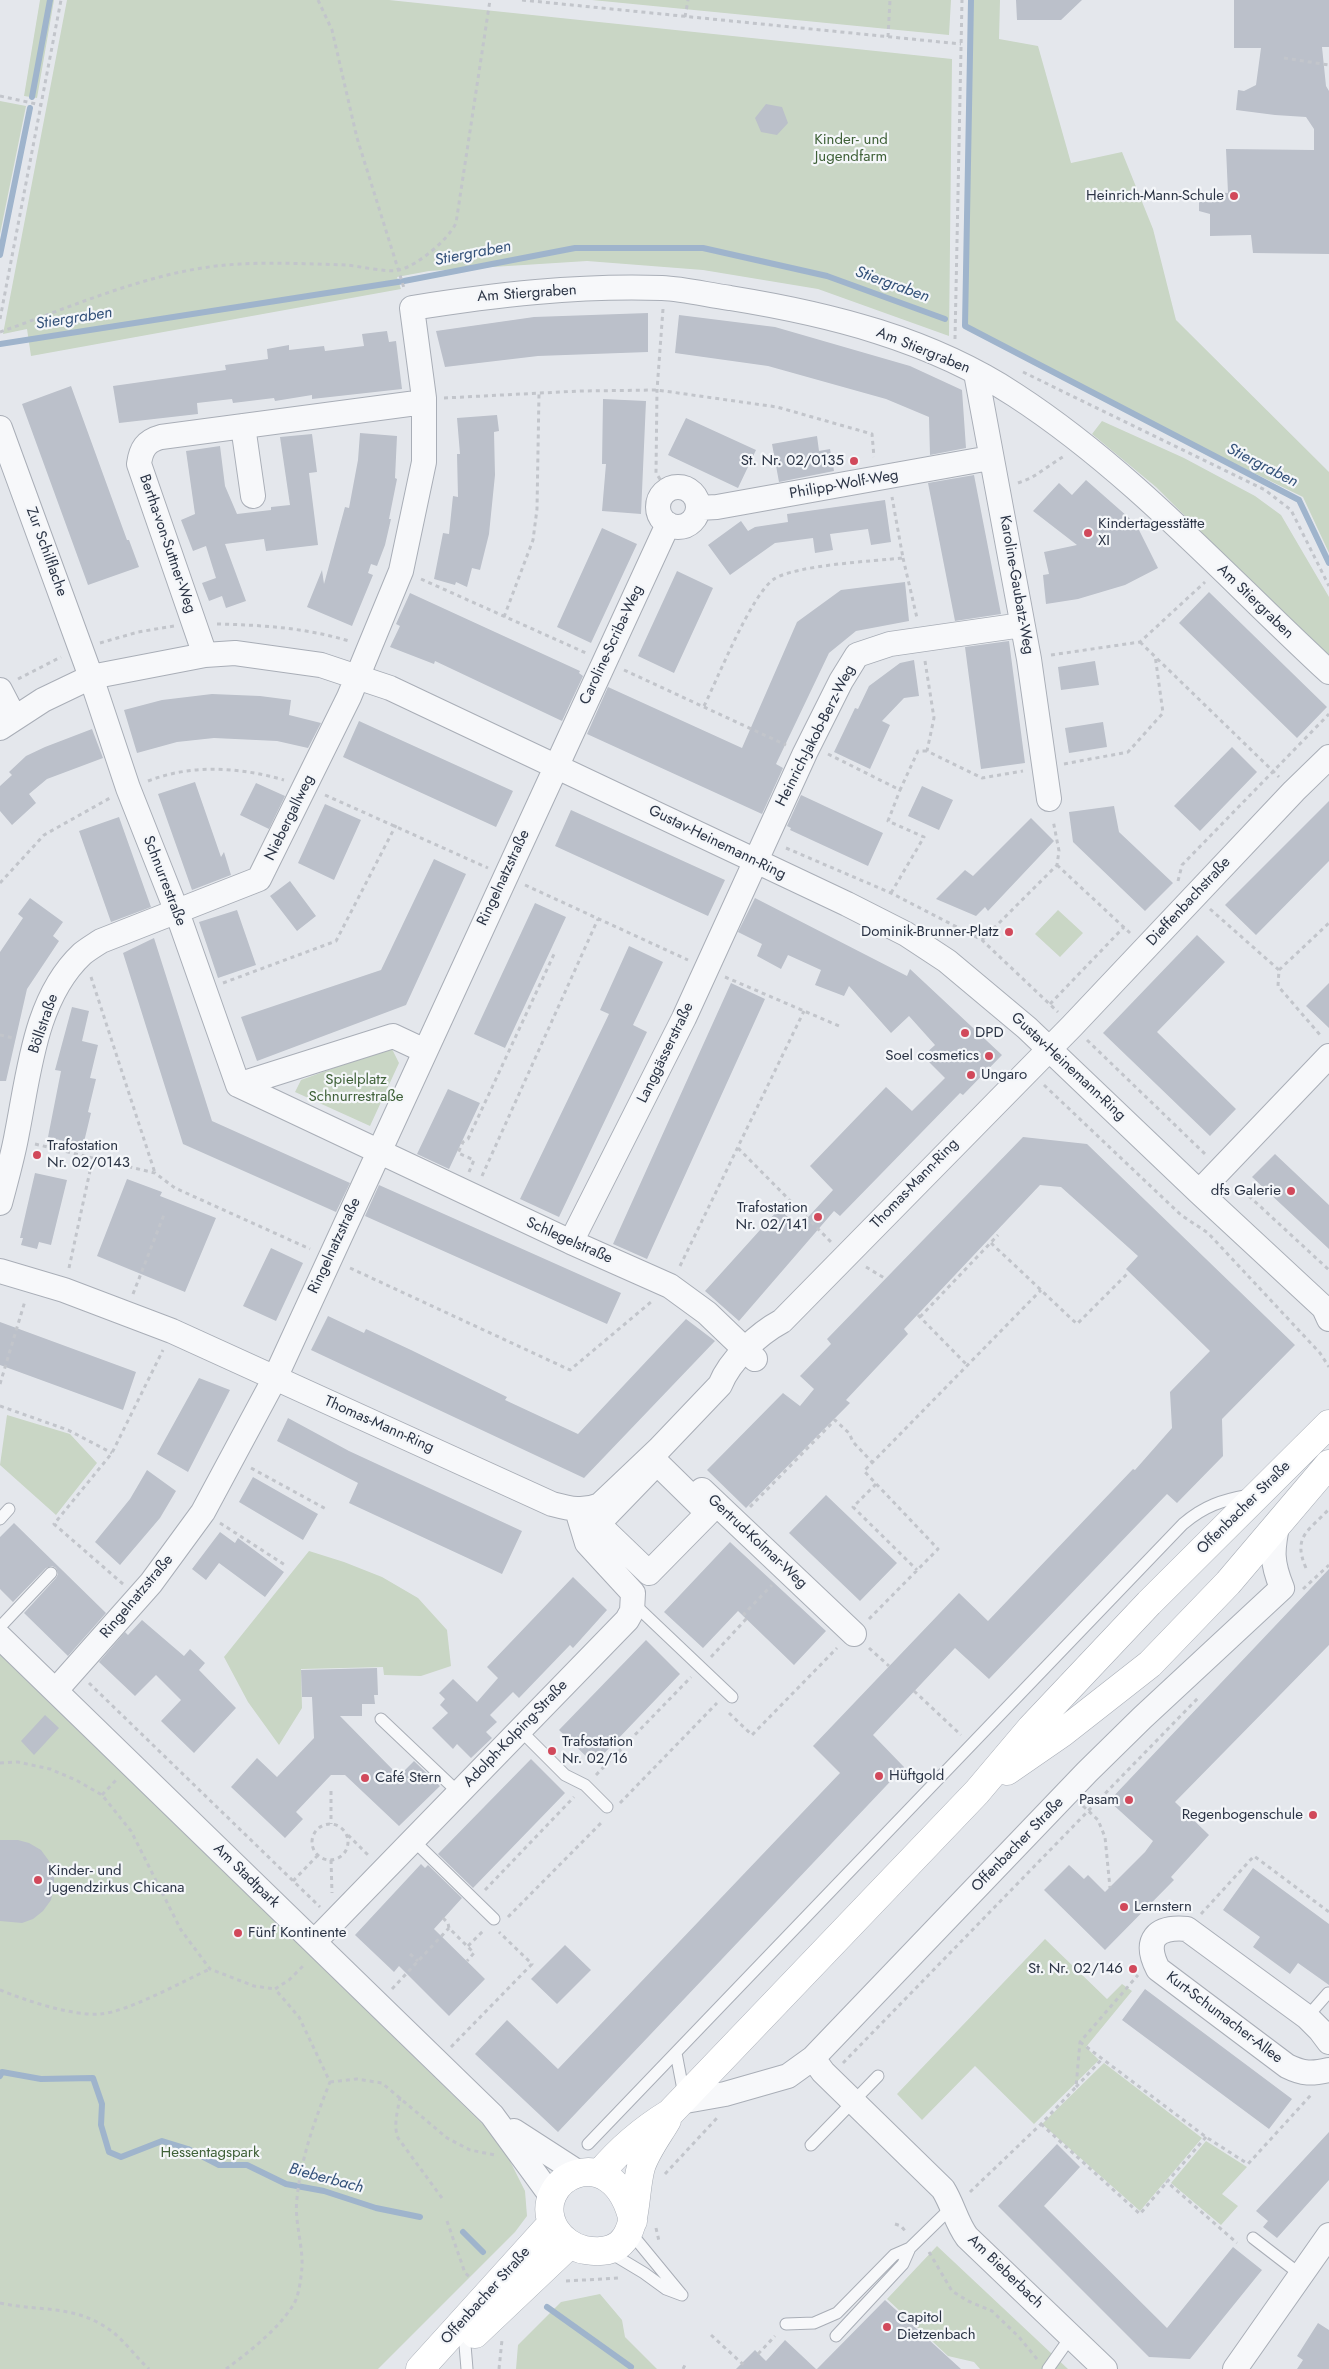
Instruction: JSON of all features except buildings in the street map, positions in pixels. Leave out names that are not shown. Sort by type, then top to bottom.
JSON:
[{"type":"main road","name":"Offenbacher Straße","points":[[590,2173],[611,2160],[646,2128],[678,2104],[977,1792],[1031,1728],[1149,1603],[1329,1424]]},
{"type":"main road","name":"Offenbacher Straße","points":[[977,1792],[1062,1733],[1150,1664],[1228,1583],[1329,1464]]},
{"type":"main road","name":"Offenbacher Straße","points":[[632,2226],[642,2164],[678,2104]]},
{"type":"main road","points":[[590,2173],[611,2179],[620,2187],[630,2208],[632,2226],[616,2246],[606,2250],[582,2250],[570,2244],[559,2236],[552,2223],[550,2214],[552,2196],[563,2182],[590,2173]]},
{"type":"main road","name":"Offenbacher Straße","points":[[420,2369],[552,2223]]},
{"type":"main road","name":"Offenbacher Straße","points":[[444,2369],[466,2357],[506,2304],[570,2244]]},
{"type":"street","name":"Am Stiergraben","points":[[412,308],[538,291],[664,288],[789,308],[958,348],[976,373],[1015,395],[1111,467],[1329,672]]},
{"type":"street","name":"Niebergallweg","points":[[177,912],[259,879],[349,697],[402,571],[424,462],[424,400],[412,308]]},
{"type":"street","name":"Karoline-Gaubatz-Weg","points":[[976,373],[990,458],[999,491],[1029,659],[1049,798]]},
{"type":"street","name":"Bertha-von-Suttner-Weg","points":[[205,655],[139,464],[140,454],[144,446],[151,439],[424,400]]},
{"type":"street","points":[[244,426],[253,496]]},
{"type":"street","name":"Zur Schilflache","points":[[0,428],[91,677]]},
{"type":"street","name":"Philipp-Wolf-Weg","points":[[698,508],[717,507],[882,479],[990,458]]},
{"type":"street","points":[[675,487],[684,488],[691,492],[697,499],[698,508],[696,516],[691,522],[684,526],[676,527],[662,519],[658,504],[667,490],[675,487]]},
{"type":"street","name":"Caroline-Scriba-Weg","points":[[556,766],[668,524]]},
{"type":"street","name":"Heinrich-Jakob-Berz-Weg","points":[[755,861],[841,680],[857,655],[890,644],[1022,625]]},
{"type":"street","name":"Gustav-Heinemann-Ring","points":[[7,723],[43,700],[91,677],[205,655],[235,653],[312,663],[357,675],[390,688],[906,934],[946,961],[1050,1048],[1198,1192],[1327,1312]]},
{"type":"street","name":"Schnurrestraße","points":[[91,677],[128,788],[177,912],[238,1085]]},
{"type":"street","points":[[0,690],[7,723]]},
{"type":"street","name":"Dieffenbachstraße","points":[[1050,1048],[1072,1026],[1186,891],[1329,756]]},
{"type":"street","name":"Ringelnatzstraße","points":[[56,1690],[139,1598],[202,1512],[233,1458],[275,1378],[556,766]]},
{"type":"street","name":"Langgässerstraße","points":[[571,1242],[707,969],[755,861]]},
{"type":"street","name":"Böllstraße","points":[[0,1203],[16,1140],[31,1060],[44,1018],[58,984],[83,953],[123,932],[177,912]]},
{"type":"street","points":[[238,1085],[393,1036],[425,1051]]},
{"type":"street","points":[[1198,1192],[1220,1170],[1326,1047]]},
{"type":"street","name":"Thomas-Mann-Ring","points":[[0,1271],[31,1279],[126,1312],[552,1504],[577,1510],[588,1510],[600,1505],[659,1449],[720,1385],[735,1380],[751,1354],[776,1338],[782,1321],[1050,1048]]},
{"type":"street","points":[[238,1085],[378,1152]]},
{"type":"street","name":"Schlegelstraße","points":[[378,1152],[670,1286],[707,1313],[751,1354]]},
{"type":"street","name":"Gertrud-Kolmar-Weg","points":[[659,1449],[853,1633]]},
{"type":"street","points":[[657,1464],[708,1513],[649,1573],[598,1524],[657,1464]]},
{"type":"street","points":[[577,1510],[587,1543],[625,1582],[633,1593],[634,1604]]},
{"type":"street","name":"Offenbacher Straße","points":[[678,2104],[725,2094],[788,2076],[813,2058],[1142,1718],[1282,1588],[1273,1567],[1273,1546],[1278,1522]]},
{"type":"street","name":"Adolph-Kolping-Straße","points":[[317,1945],[334,1921],[627,1620],[634,1604]]},
{"type":"street","name":"Am Stadtpark","points":[[0,1637],[492,2115],[541,2150],[590,2173]]},
{"type":"street","name":"Kurt-Schumacher-Allee","points":[[1187,1929],[1172,1928],[1157,1934],[1152,1942],[1151,1949],[1152,1957],[1158,1969],[1287,2066],[1301,2073],[1312,2074],[1329,2070]]},
{"type":"street","points":[[1187,1929],[1307,2017],[1329,2042]]},
{"type":"street","name":"Am Bieberbach","points":[[813,2058],[828,2076],[943,2190],[953,2206],[959,2226],[967,2237],[1072,2335],[1105,2369]]},
{"type":"street","name":"Am Stadtpark","points":[[492,2115],[552,2196]]},
{"type":"street","points":[[1235,2369],[1329,2235]]},
{"type":"lane","points":[[588,2144],[1182,1524],[1199,1511],[1230,1499],[1260,1493]]},
{"type":"lane","points":[[0,1519],[9,1509]]},
{"type":"lane","points":[[0,1627],[51,1573]]},
{"type":"lane","points":[[634,1604],[732,1697]]},
{"type":"lane","points":[[381,1719],[459,1793]]},
{"type":"lane","points":[[520,1730],[565,1775],[586,1785],[610,1810]]},
{"type":"lane","points":[[413,1840],[498,1924]]},
{"type":"lane","points":[[1307,2017],[1328,1993]]},
{"type":"lane","points":[[676,2053],[678,2104]]},
{"type":"lane","points":[[811,2145],[878,2076]]},
{"type":"lane","points":[[836,2336],[903,2264],[914,2245],[953,2206]]},
{"type":"lane","points":[[606,2250],[666,2289],[682,2295],[632,2226]]},
{"type":"lane","points":[[1253,2238],[1301,2275]]},
{"type":"lane","points":[[786,2324],[814,2323],[837,2313],[894,2255],[914,2245]]},
{"type":"lane","points":[[1043,2365],[1072,2335]]},
{"type":"path","points":[[0,319],[61,0]]},
{"type":"path","points":[[318,0],[332,30],[357,138],[402,282]]},
{"type":"path","points":[[0,332],[167,275],[206,266],[242,264],[347,266],[398,271],[425,256],[452,232],[456,223],[490,0]]},
{"type":"path","points":[[522,0],[961,44]]},
{"type":"path","points":[[685,17],[688,0]]},
{"type":"path","points":[[888,37],[890,0]]},
{"type":"path","points":[[958,348],[962,0]]},
{"type":"path","points":[[1284,58],[1329,65]]},
{"type":"path","points":[[0,96],[41,105]]},
{"type":"path","points":[[664,288],[658,390],[656,473],[667,490]]},
{"type":"path","points":[[1017,369],[1265,490],[1291,510],[1329,586]]},
{"type":"path","points":[[424,400],[540,393],[658,390],[777,408],[872,434],[903,558],[799,570],[774,579],[758,596],[704,706]]},
{"type":"path","points":[[504,617],[534,540],[537,509],[540,393]]},
{"type":"path","points":[[999,491],[1031,478],[1054,463],[1067,453],[1077,440]]},
{"type":"path","points":[[1050,458],[1054,463]]},
{"type":"path","points":[[1029,659],[1140,642],[1220,568]]},
{"type":"path","points":[[402,571],[704,706],[900,790]]},
{"type":"path","points":[[1140,642],[1294,791]]},
{"type":"path","points":[[1279,970],[1186,891],[1182,865],[1329,714]]},
{"type":"path","points":[[891,892],[924,837],[888,820],[918,752],[927,751]]},
{"type":"path","points":[[0,884],[44,835],[128,788],[167,773],[210,768],[254,771],[304,786],[396,825],[707,969],[839,1026]]},
{"type":"path","points":[[1049,798],[1059,851],[1057,865],[982,940],[1220,1170],[1329,1270]]},
{"type":"path","points":[[204,991],[336,941],[396,825]]},
{"type":"path","points":[[1057,865],[1131,935],[1138,928]]},
{"type":"path","points":[[467,1194],[598,919]]},
{"type":"path","points":[[1326,1047],[1278,986],[1279,970],[1329,923]]},
{"type":"path","points":[[1050,1004],[1124,927]]},
{"type":"path","points":[[467,1194],[474,1160],[458,1153],[464,1142],[468,1139],[555,952]]},
{"type":"path","points":[[83,953],[155,1173]]},
{"type":"path","points":[[670,1286],[804,1011]]},
{"type":"path","points":[[1042,1083],[1181,1215],[1208,1233],[1320,1353],[1329,1367]]},
{"type":"path","points":[[738,1148],[846,1255]]},
{"type":"path","points":[[64,1290],[93,1157]]},
{"type":"path","points":[[126,1312],[165,1212]]},
{"type":"path","points":[[967,1365],[919,1316],[998,1236]]},
{"type":"path","points":[[992,1243],[1077,1324],[1128,1274]]},
{"type":"path","points":[[0,1384],[31,1279]]},
{"type":"path","points":[[468,1946],[498,1924],[718,1702],[752,1735],[938,1549],[864,1471],[1041,1290]]},
{"type":"path","points":[[139,1598],[54,1524],[112,1453],[164,1348]]},
{"type":"path","points":[[0,1406],[68,1430],[112,1453]]},
{"type":"path","points":[[736,1522],[835,1420],[849,1433],[852,1442],[872,1462]]},
{"type":"path","points":[[233,1458],[326,1509]]},
{"type":"path","points":[[876,1484],[853,1507],[917,1570]]},
{"type":"path","points":[[1306,1568],[1299,1549],[1302,1538],[1329,1509]]},
{"type":"path","points":[[202,1512],[285,1564]]},
{"type":"path","points":[[1300,1592],[1329,1565]]},
{"type":"path","points":[[636,1734],[748,1618],[744,1614],[786,1570]]},
{"type":"path","points":[[853,1633],[889,1666]]},
{"type":"path","points":[[75,1669],[334,1921]]},
{"type":"path","points":[[914,1691],[970,1744]]},
{"type":"path","points":[[828,2076],[858,2050],[1199,1698]]},
{"type":"path","points":[[0,1763],[18,1762],[50,1770],[76,1780],[102,1795],[131,1831],[181,1930],[210,1969],[254,1986],[274,1989],[289,1980],[317,1945]]},
{"type":"path","points":[[331,1791],[331,1824]]},
{"type":"path","points":[[1069,1792],[1098,1820],[1105,1837],[1110,1888]]},
{"type":"path","points":[[347,1834],[348,1848],[338,1859],[324,1859],[314,1850],[313,1836],[323,1825],[331,1824],[343,1828],[384,1870]]},
{"type":"path","points":[[475,1900],[536,1836]]},
{"type":"path","points":[[293,1881],[318,1855]]},
{"type":"path","points":[[1187,1929],[1254,1856],[1329,1912]]},
{"type":"path","points":[[443,1918],[448,1923],[449,1928],[474,1952],[467,1961]]},
{"type":"path","points":[[437,2062],[532,1964],[498,1924]]},
{"type":"path","points":[[378,2004],[449,1928]]},
{"type":"path","points":[[410,1954],[418,1961]]},
{"type":"path","points":[[1076,2087],[1080,2042],[1144,1968],[1158,1969]]},
{"type":"path","points":[[0,1990],[26,2000],[62,2010],[100,2014],[131,2006],[210,1969]]},
{"type":"path","points":[[226,2369],[258,2343],[293,2306],[302,2267],[297,2198],[300,2179],[315,2121],[330,2082],[299,2017],[274,1989]]},
{"type":"path","points":[[1080,2042],[1206,2137],[1248,2164],[1304,2104]]},
{"type":"path","points":[[953,2206],[982,2182],[1041,2124],[1103,2058]]},
{"type":"path","points":[[330,2082],[357,2079],[382,2083],[447,2138],[470,2150],[503,2156]]},
{"type":"path","points":[[400,2097],[395,2131],[402,2146],[442,2198]]},
{"type":"path","points":[[1041,2124],[1140,2214],[1206,2137]]},
{"type":"path","points":[[1167,2182],[1242,2246]]},
{"type":"path","points":[[446,2221],[465,2273],[475,2282]]},
{"type":"path","points":[[914,2245],[927,2248],[952,2291],[968,2301],[992,2311],[1020,2337],[1043,2365]]},
{"type":"path","points":[[0,2303],[56,2309],[95,2320],[116,2334],[133,2355],[149,2369]]},
{"type":"path","points":[[758,2354],[786,2324]]},
{"type":"path","points":[[711,2335],[746,2367]]},
{"type":"path","points":[[683,2369],[686,2363]]},
{"type":"green space","points":[[40,0],[54,0],[37,98],[24,96]]},
{"type":"green space","name":"Kinder- und Jugendfarm","points":[[67,0],[389,0],[952,59],[949,336],[818,289],[703,270],[587,261],[429,271],[397,277],[401,289],[31,356],[27,329],[3,334]]},
{"type":"green space","points":[[592,0],[951,0],[949,35]]},
{"type":"green space","points":[[973,0],[1000,0],[999,39],[1038,46],[1071,163],[1122,152],[1153,229],[1176,320],[1329,472],[1329,553],[1303,497],[1133,414],[964,325]]},
{"type":"green space","points":[[0,101],[26,106],[0,234]]},
{"type":"green space","points":[[1102,421],[1184,458],[1255,496],[1281,515],[1329,597],[1329,660],[1156,487],[1092,434]]},
{"type":"green space","points":[[1058,910],[1083,933],[1060,957],[1035,934]]},
{"type":"green space","name":"Spielplatz Schnurrestraße","points":[[391,1047],[399,1063],[370,1126],[295,1092],[301,1080]]},
{"type":"green space","points":[[7,1415],[70,1434],[97,1463],[56,1515],[0,1465]]},
{"type":"green space","points":[[309,1551],[382,1577],[418,1598],[447,1630],[451,1666],[421,1676],[384,1675],[383,1667],[301,1669],[302,1708],[279,1745],[248,1702],[224,1657]]},
{"type":"green space","name":"Hessentagspark","points":[[0,1652],[500,2141],[525,2191],[527,2216],[515,2232],[378,2369],[0,2369]]},
{"type":"green space","points":[[1045,1939],[1107,1999],[1122,1984],[1132,1991],[1086,2047],[1099,2060],[1034,2124],[975,2066],[922,2120],[897,2094]]},
{"type":"green space","points":[[1104,2063],[1202,2138],[1140,2211],[1042,2124]]},
{"type":"green space","points":[[1206,2141],[1247,2167],[1222,2194],[1238,2206],[1221,2225],[1171,2183]]},
{"type":"green space","points":[[937,2246],[1068,2369],[980,2369],[974,2362],[948,2356],[887,2299]]},
{"type":"green space","points":[[600,2294],[622,2320],[625,2337],[657,2369],[516,2369],[518,2345],[561,2302]]},
{"type":"waterway","points":[[32,97],[50,0]]},
{"type":"waterway","name":"Stiergraben","points":[[971,0],[965,326],[1299,500],[1329,563]]},
{"type":"waterway","points":[[0,255],[30,108]]},
{"type":"waterway","name":"Stiergraben","points":[[0,344],[404,281],[575,248],[703,248],[827,276],[945,319]]},
{"type":"waterway","name":"Bieberbach","points":[[0,2076],[2,2072],[41,2079],[93,2078],[102,2104],[101,2125],[109,2152],[121,2157],[162,2141],[188,2149],[219,2165],[247,2165],[286,2184],[324,2191],[376,2208],[420,2217]]},
{"type":"waterway","name":"Bieberbach","points":[[463,2232],[483,2252]]},
{"type":"waterway","name":"Bieberbach","points":[[547,2307],[631,2367]]},
{"type":"place","name":"Heinrich-Mann-Schule","points":[[1234,196]]},
{"type":"place","name":"St. Nr. 02/0135","points":[[854,461]]},
{"type":"place","name":"Kindertagesstätte XI","points":[[1088,533]]},
{"type":"place","name":"Dominik-Brunner-Platz","points":[[1009,932]]},
{"type":"place","name":"DPD","points":[[965,1033]]},
{"type":"place","name":"Soel cosmetics","points":[[989,1056]]},
{"type":"place","name":"Ungaro","points":[[971,1075]]},
{"type":"place","name":"Trafostation Nr. 02/0143","points":[[37,1155]]},
{"type":"place","name":"dfs Galerie","points":[[1291,1191]]},
{"type":"place","name":"Trafostation Nr. 02/141","points":[[818,1217]]},
{"type":"place","name":"Trafostation Nr. 02/16","points":[[552,1751]]},
{"type":"place","name":"Hüftgold","points":[[879,1776]]},
{"type":"place","name":"Café Stern","points":[[365,1778]]},
{"type":"place","name":"Pasam","points":[[1129,1800]]},
{"type":"place","name":"Regenbogenschule","points":[[1313,1815]]},
{"type":"place","name":"Kinder- und Jugendzirkus Chicana","points":[[38,1880]]},
{"type":"place","name":"Lernstern","points":[[1124,1907]]},
{"type":"place","name":"Fünf Kontinente","points":[[238,1933]]},
{"type":"place","name":"St. Nr. 02/146","points":[[1133,1969]]},
{"type":"place","name":"Capitol Dietzenbach","points":[[887,2327]]}]
